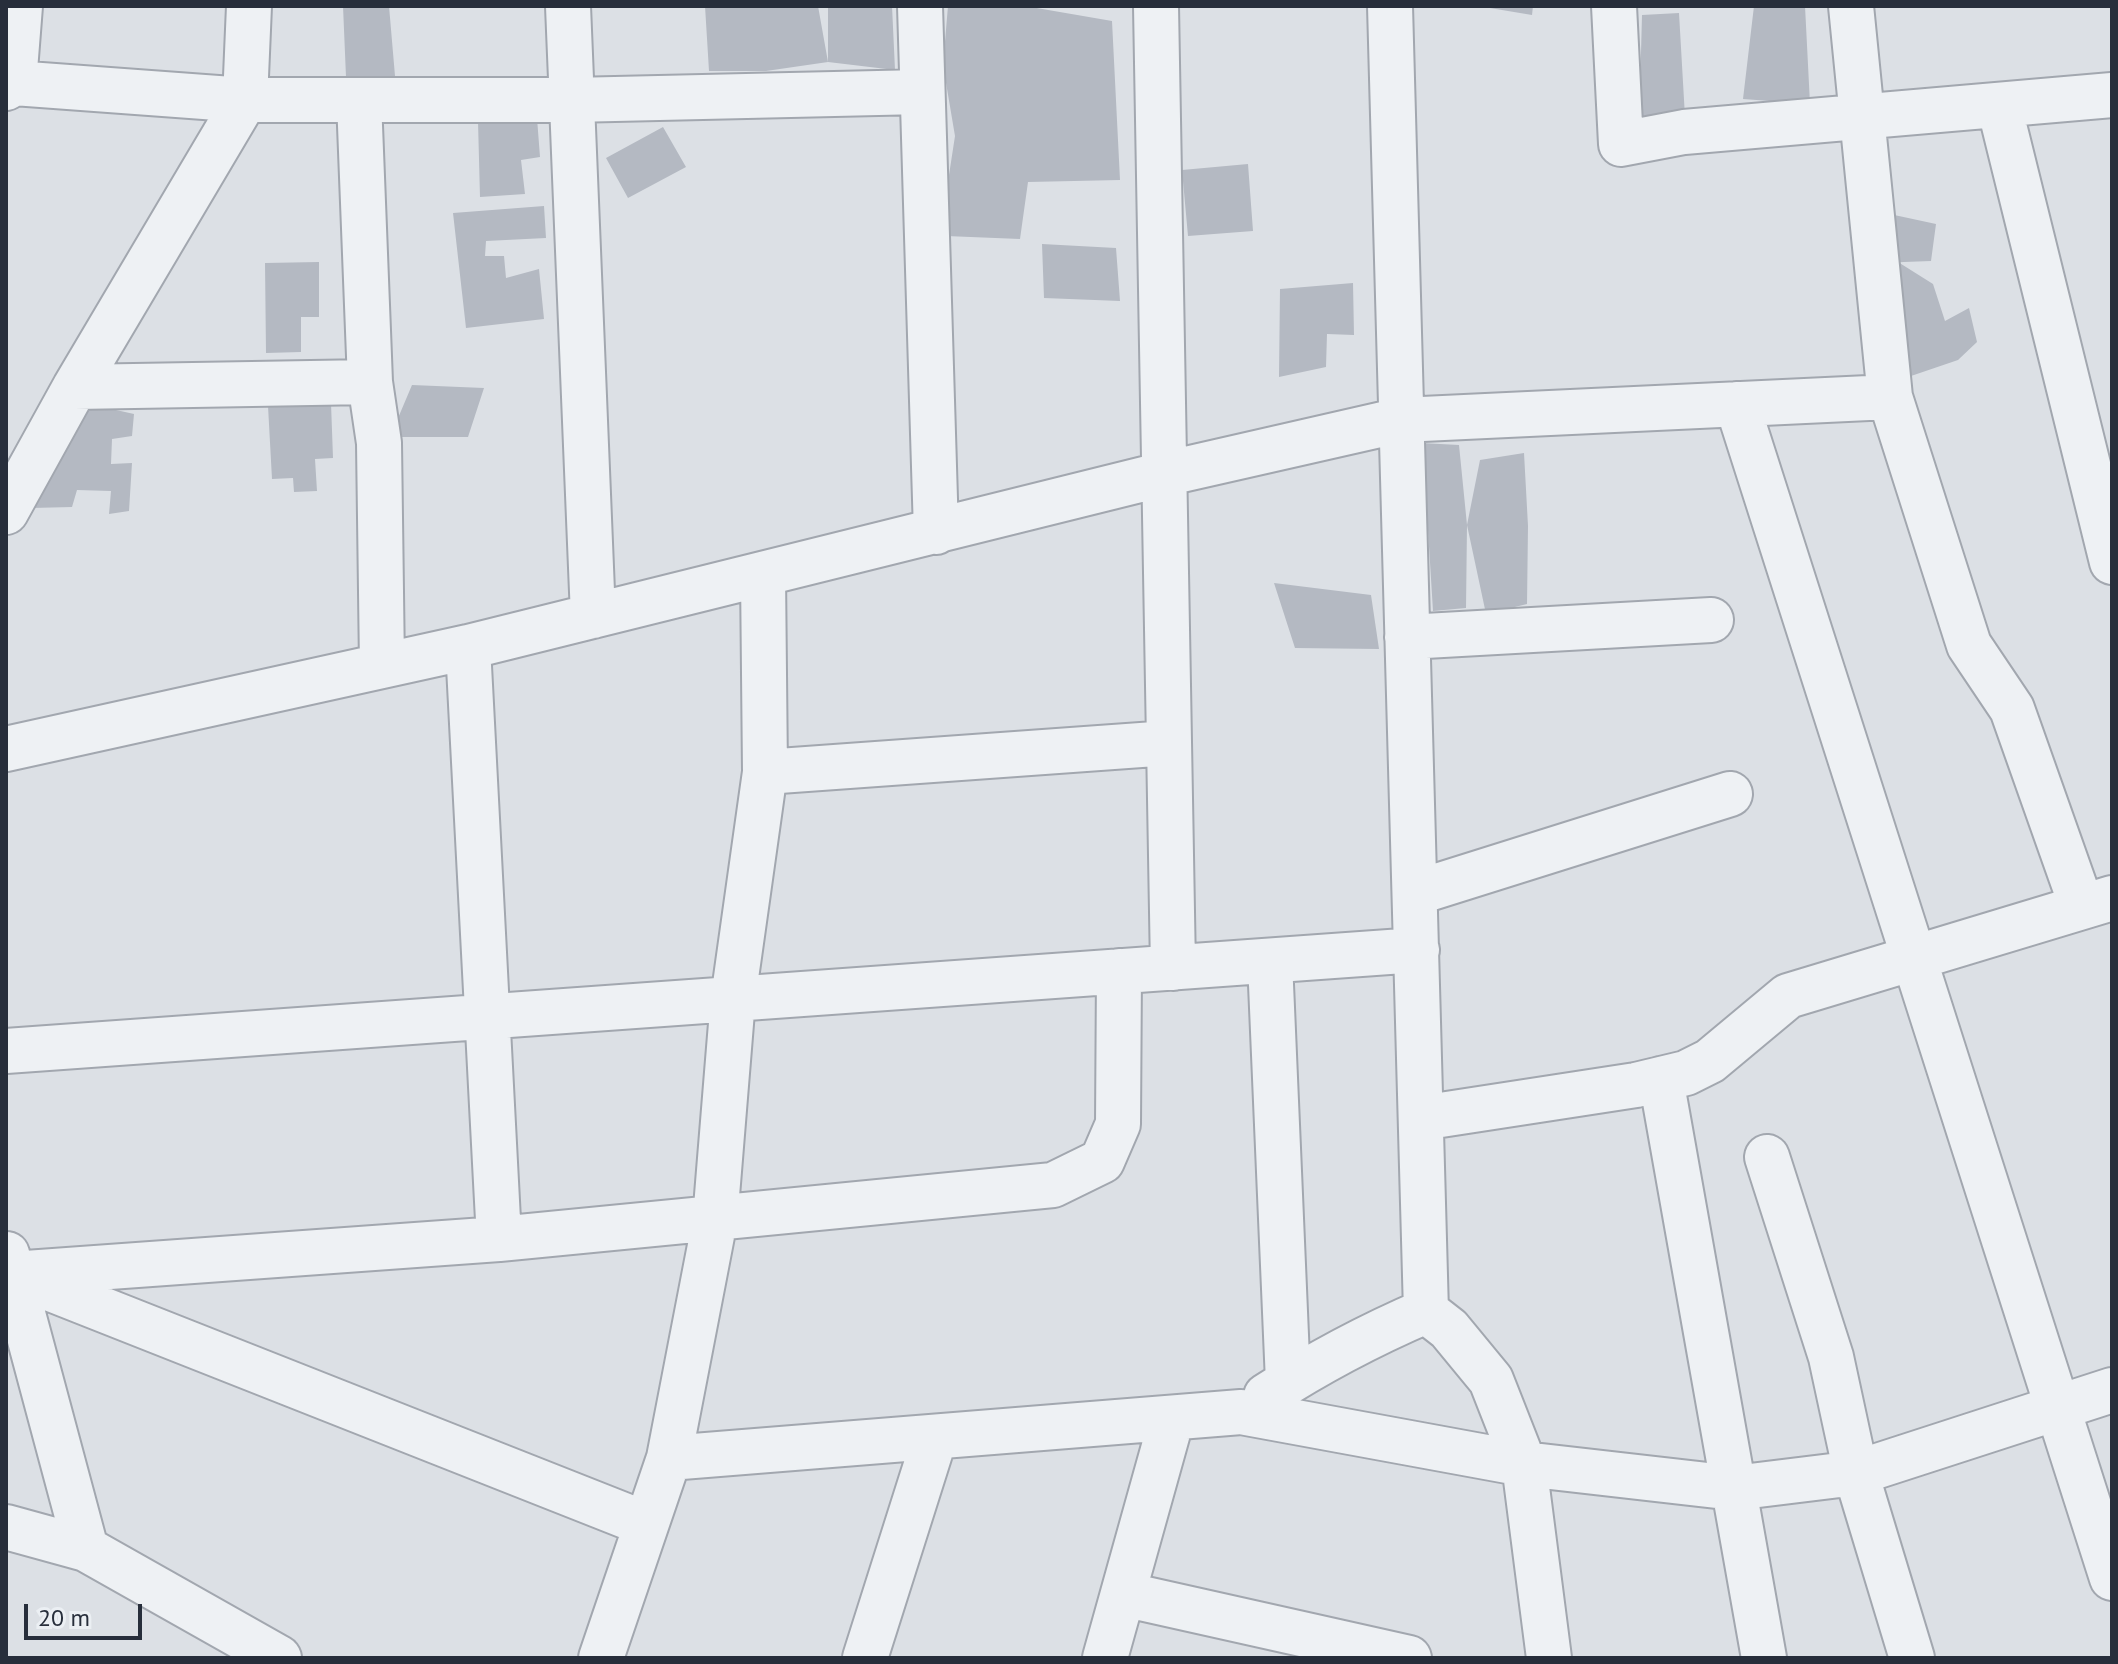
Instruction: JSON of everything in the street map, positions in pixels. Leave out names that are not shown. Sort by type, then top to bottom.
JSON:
[{"type":"street","points":[[20,6],[10,85],[245,100],[571,100],[922,92]]},
{"type":"street","points":[[6,512],[75,387],[245,100],[249,6]]},
{"type":"street","points":[[568,6],[593,616]]},
{"type":"street","points":[[920,6],[936,532]]},
{"type":"street","points":[[1156,6],[1173,968]]},
{"type":"street","points":[[1390,6],[1426,1311]]},
{"type":"street","points":[[1614,6],[1621,144],[1684,132],[2112,95]]},
{"type":"street","points":[[1421,1118],[1636,1085],[1686,1073],[1710,1061],[1788,996],[2097,903],[2012,709],[1969,645],[1890,397],[1851,6]]},
{"type":"street","points":[[359,100],[370,382],[379,443],[382,666]]},
{"type":"street","points":[[1999,105],[2112,562]]},
{"type":"street","points":[[75,387],[370,382]]},
{"type":"street","points":[[6,749],[468,647],[1164,474],[1401,420],[1890,397]]},
{"type":"street","points":[[1737,404],[2112,1578]]},
{"type":"street","points":[[601,1658],[669,1458],[715,1220],[733,999],[765,772],[763,574]]},
{"type":"street","points":[[1407,637],[1711,620]]},
{"type":"street","points":[[468,647],[499,1239]]},
{"type":"street","points":[[765,772],[1169,743]]},
{"type":"street","points":[[1415,893],[1730,794]]},
{"type":"street","points":[[6,1051],[1417,950]]},
{"type":"street","points":[[1270,961],[1288,1382]]},
{"type":"street","points":[[8,1265],[499,1239],[1053,1185],[1102,1161],[1118,1124],[1119,971]]},
{"type":"street","points":[[1661,1079],[1764,1658]]},
{"type":"street","points":[[1767,1157],[1831,1357],[1856,1473],[1912,1658]]},
{"type":"street","points":[[8,1265],[646,1524]]},
{"type":"street","points":[[8,1265],[86,1549]]},
{"type":"street","points":[[1241,1412],[1383,1329],[1426,1311]]},
{"type":"street","points":[[1426,1311],[1449,1329],[1491,1380],[1524,1464],[1549,1658]]},
{"type":"street","points":[[669,1458],[1241,1412],[1524,1464],[1734,1488],[1856,1473],[2112,1390]]},
{"type":"street","points":[[1105,1658],[1172,1418]]},
{"type":"street","points":[[865,1658],[935,1437]]},
{"type":"street","points":[[6,1527],[86,1549],[279,1658]]},
{"type":"street","points":[[1123,1594],[1409,1658]]},
{"type":"building","points":[[343,6],[389,6],[395,76],[346,77]]},
{"type":"building","points":[[705,6],[818,6],[828,62],[766,71],[709,71]]},
{"type":"building","points":[[828,6],[892,6],[895,70],[828,62]]},
{"type":"building","points":[[948,6],[1025,6],[1112,21],[1120,180],[1028,182],[1020,239],[946,236],[947,188],[955,136],[943,65]]},
{"type":"building","points":[[1478,6],[1533,6],[1532,15]]},
{"type":"building","points":[[1754,6],[1805,6],[1810,104],[1743,99]]},
{"type":"building","points":[[1679,13],[1685,117],[1639,128],[1642,15]]},
{"type":"building","points":[[537,118],[540,157],[521,160],[525,194],[480,197],[478,121]]},
{"type":"building","points":[[663,127],[686,167],[628,198],[606,158]]},
{"type":"building","points":[[1248,164],[1253,231],[1188,236],[1182,170]]},
{"type":"building","points":[[544,206],[546,238],[486,241],[485,256],[504,256],[506,278],[539,269],[544,319],[466,328],[453,213]]},
{"type":"building","points":[[1871,210],[1936,224],[1931,261],[1877,263]]},
{"type":"building","points":[[1042,244],[1116,248],[1120,301],[1044,298]]},
{"type":"building","points":[[319,262],[319,317],[301,317],[301,352],[266,353],[265,263]]},
{"type":"building","points":[[1898,262],[1933,284],[1945,321],[1969,308],[1977,342],[1958,360],[1911,376]]},
{"type":"building","points":[[1353,283],[1354,335],[1327,334],[1326,367],[1279,377],[1280,289]]},
{"type":"building","points":[[412,385],[484,388],[468,437],[390,437]]},
{"type":"building","points":[[331,403],[333,458],[315,459],[317,491],[294,492],[293,478],[272,479],[268,406]]},
{"type":"building","points":[[89,404],[134,414],[132,436],[112,439],[111,464],[132,463],[129,511],[109,514],[111,491],[77,490],[72,507],[31,508]]},
{"type":"building","points":[[1402,442],[1459,445],[1467,525],[1466,608],[1433,611],[1428,530]]},
{"type":"building","points":[[1524,453],[1528,526],[1527,604],[1486,614],[1467,525],[1480,460]]},
{"type":"building","points":[[1274,583],[1371,595],[1379,649],[1295,648]]}]
